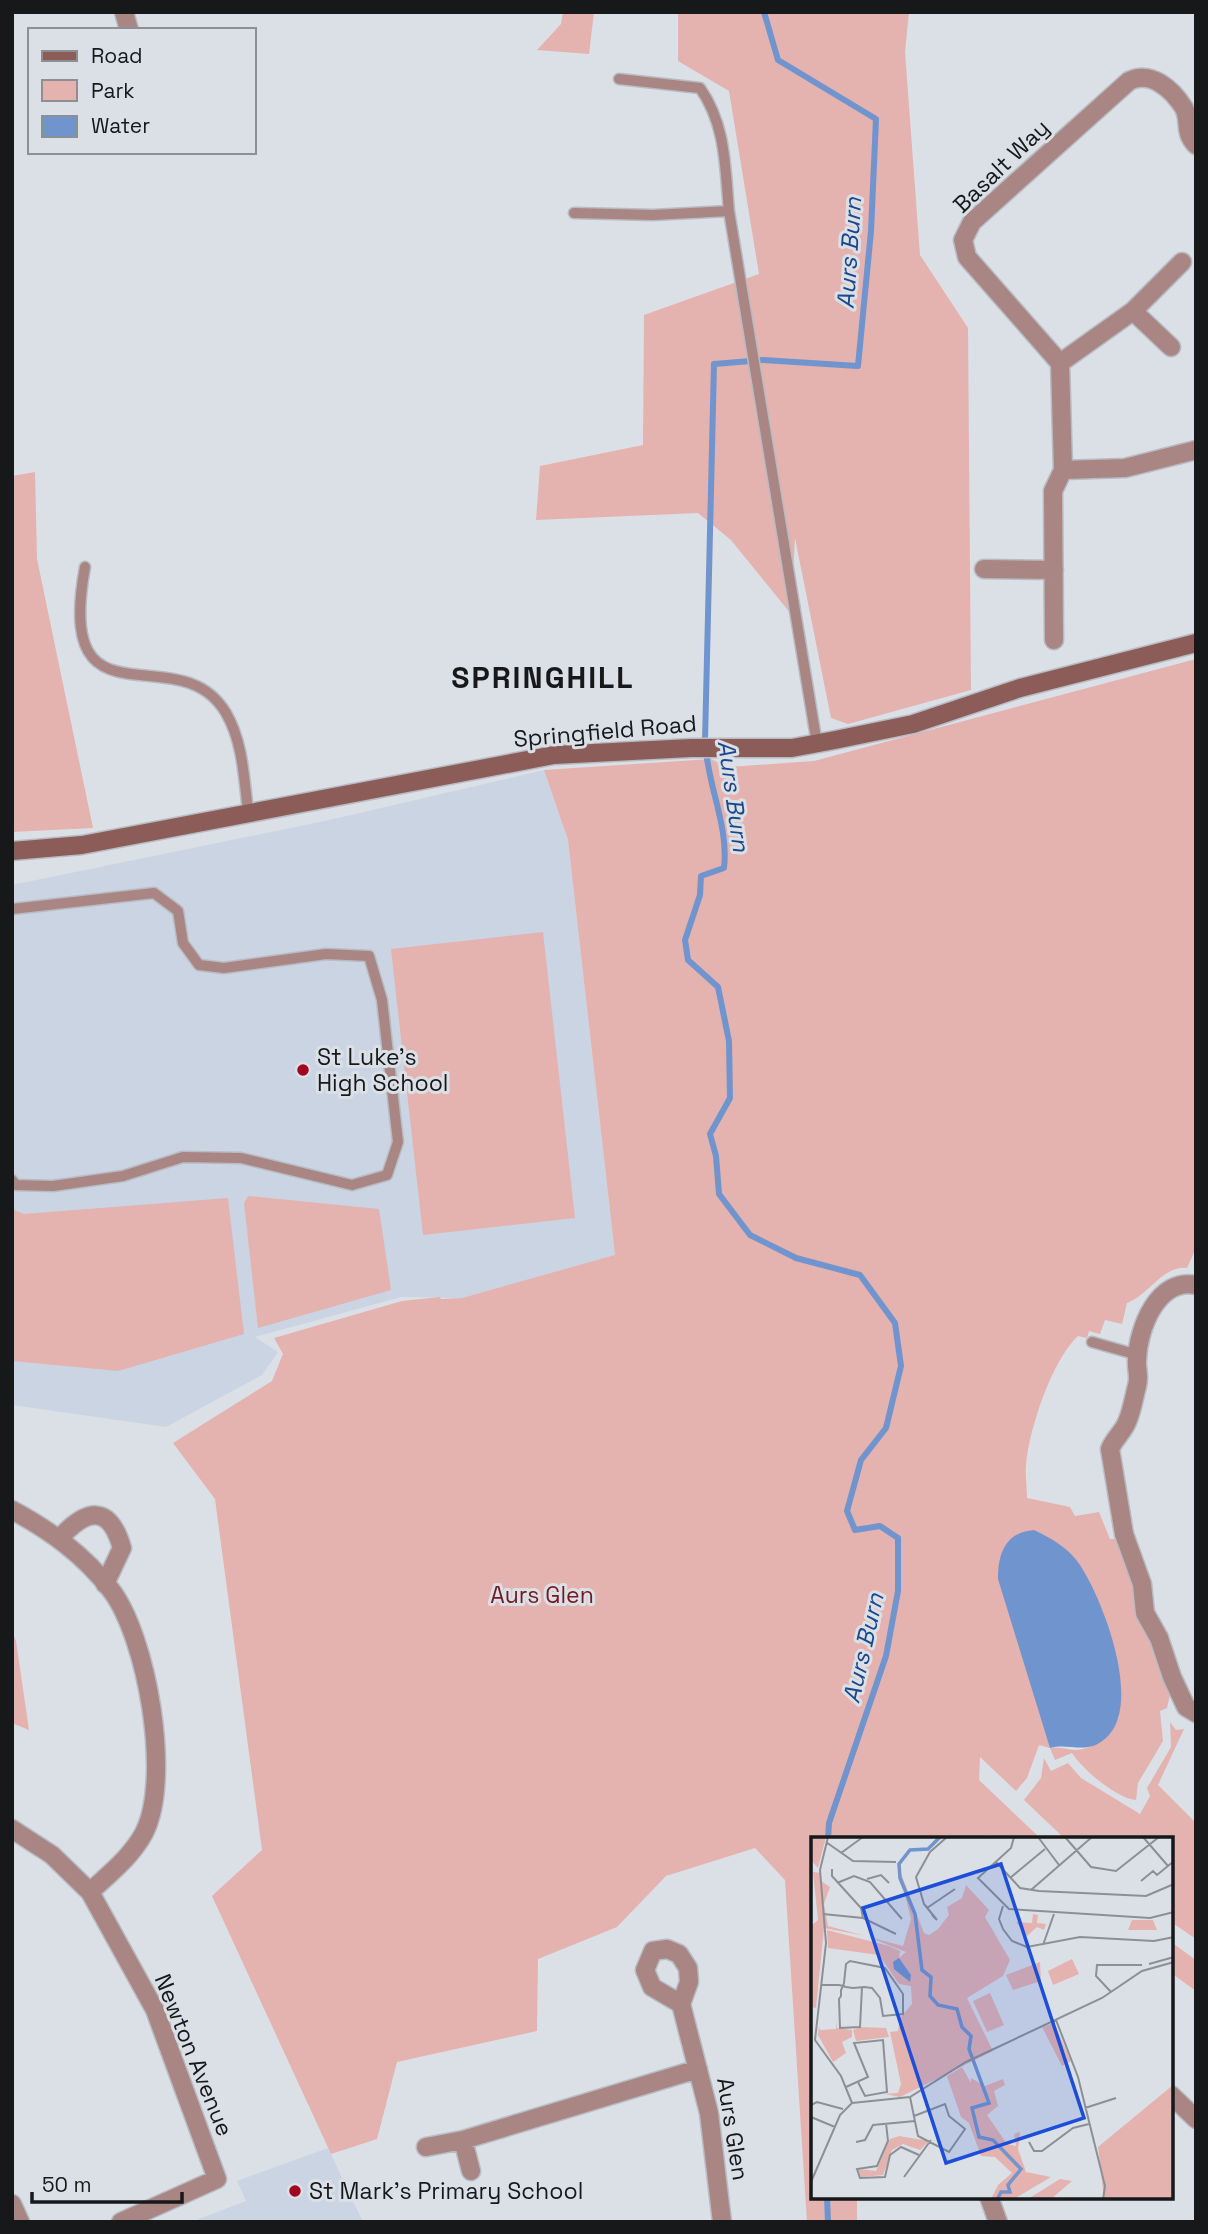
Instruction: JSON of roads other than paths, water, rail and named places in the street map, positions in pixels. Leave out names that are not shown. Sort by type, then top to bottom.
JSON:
[{"type":"street","name":"Basalt Way","points":[[1060,363],[967,257],[963,240],[972,222],[1129,81],[1139,76],[1153,78],[1185,110],[1188,136],[1196,145]]},
{"type":"street","points":[[1054,640],[1053,491],[1063,470],[1060,363],[1133,311],[1182,262]]},
{"type":"street","points":[[1133,311],[1171,347]]},
{"type":"street","points":[[1063,470],[1125,468],[1196,450]]},
{"type":"street","points":[[985,569],[1054,570]]},
{"type":"street","name":"Springfield Road","points":[[12,851],[82,845],[248,811],[554,755],[719,747],[792,748],[817,744],[913,724],[1020,688],[1196,643]]},
{"type":"street","points":[[1196,1284],[1185,1283],[1161,1295],[1148,1315],[1138,1354],[1140,1376],[1127,1423],[1110,1449],[1124,1534],[1142,1584],[1149,1623],[1159,1638],[1172,1677],[1186,1707],[1196,1713]]},
{"type":"street","points":[[12,1510],[59,1539],[84,1559],[105,1584],[130,1628],[151,1708],[158,1776],[156,1799],[145,1830],[132,1853],[90,1892]]},
{"type":"street","points":[[59,1539],[76,1519],[94,1514],[108,1518],[122,1548],[105,1584]]},
{"type":"street","name":"Newton Avenue","points":[[12,1829],[52,1854],[90,1892],[155,2010],[217,2179],[121,2222]]},
{"type":"street","name":"Aurs Glen","points":[[681,2004],[709,2113],[722,2222]]},
{"type":"street","points":[[426,2147],[463,2140],[698,2069]]},
{"type":"street","points":[[1173,2097],[1196,2119]]},
{"type":"street","points":[[463,2140],[471,2171]]},
{"type":"street","points":[[990,2199],[998,2222]]},
{"type":"street","points":[[12,2204],[20,2222]]},
{"type":"lane","points":[[619,79],[699,88],[714,108],[721,130],[729,211],[817,744]]},
{"type":"lane","points":[[574,213],[653,215],[729,211]]},
{"type":"lane","points":[[85,566],[78,600],[78,627],[84,647],[97,663],[116,670],[166,678],[204,690],[226,711],[237,737],[248,811]]},
{"type":"lane","points":[[12,909],[154,893],[178,911],[183,943],[199,965],[224,968],[326,954],[369,956],[382,1000],[398,1142],[387,1175],[352,1185],[241,1158],[183,1157],[123,1176],[53,1186],[16,1185],[12,1180]]},
{"type":"lane","points":[[1092,1342],[1138,1354]]},
{"type":"water","points":[[1034,1530],[1065,1548],[1080,1565],[1099,1601],[1115,1650],[1121,1698],[1118,1719],[1102,1742],[1087,1747],[1050,1748],[998,1579],[1002,1553],[1010,1540]]},
{"type":"waterway","name":"Aurs Burn","points":[[764,12],[778,60],[876,119],[871,231],[858,366],[763,360],[714,364],[705,741],[725,852],[724,868],[701,876],[700,895],[685,940],[688,960],[718,987],[729,1041],[730,1098],[710,1134],[716,1156],[719,1194],[750,1235],[796,1258],[860,1275],[895,1323],[901,1366],[886,1428],[861,1460],[847,1511],[855,1530],[880,1526],[898,1538],[898,1591],[886,1656],[829,1823],[828,1837]]},
{"type":"waterway","name":"Aurs Burn","points":[[827,2199],[828,2222]]},
{"type":"place","name":"St Luke's High School","points":[[303,1070]]},
{"type":"place","name":"St Mark's Primary School","points":[[295,2191]]},
{"type":"district","name":"SPRINGHILL","points":[[543,677]]}]
